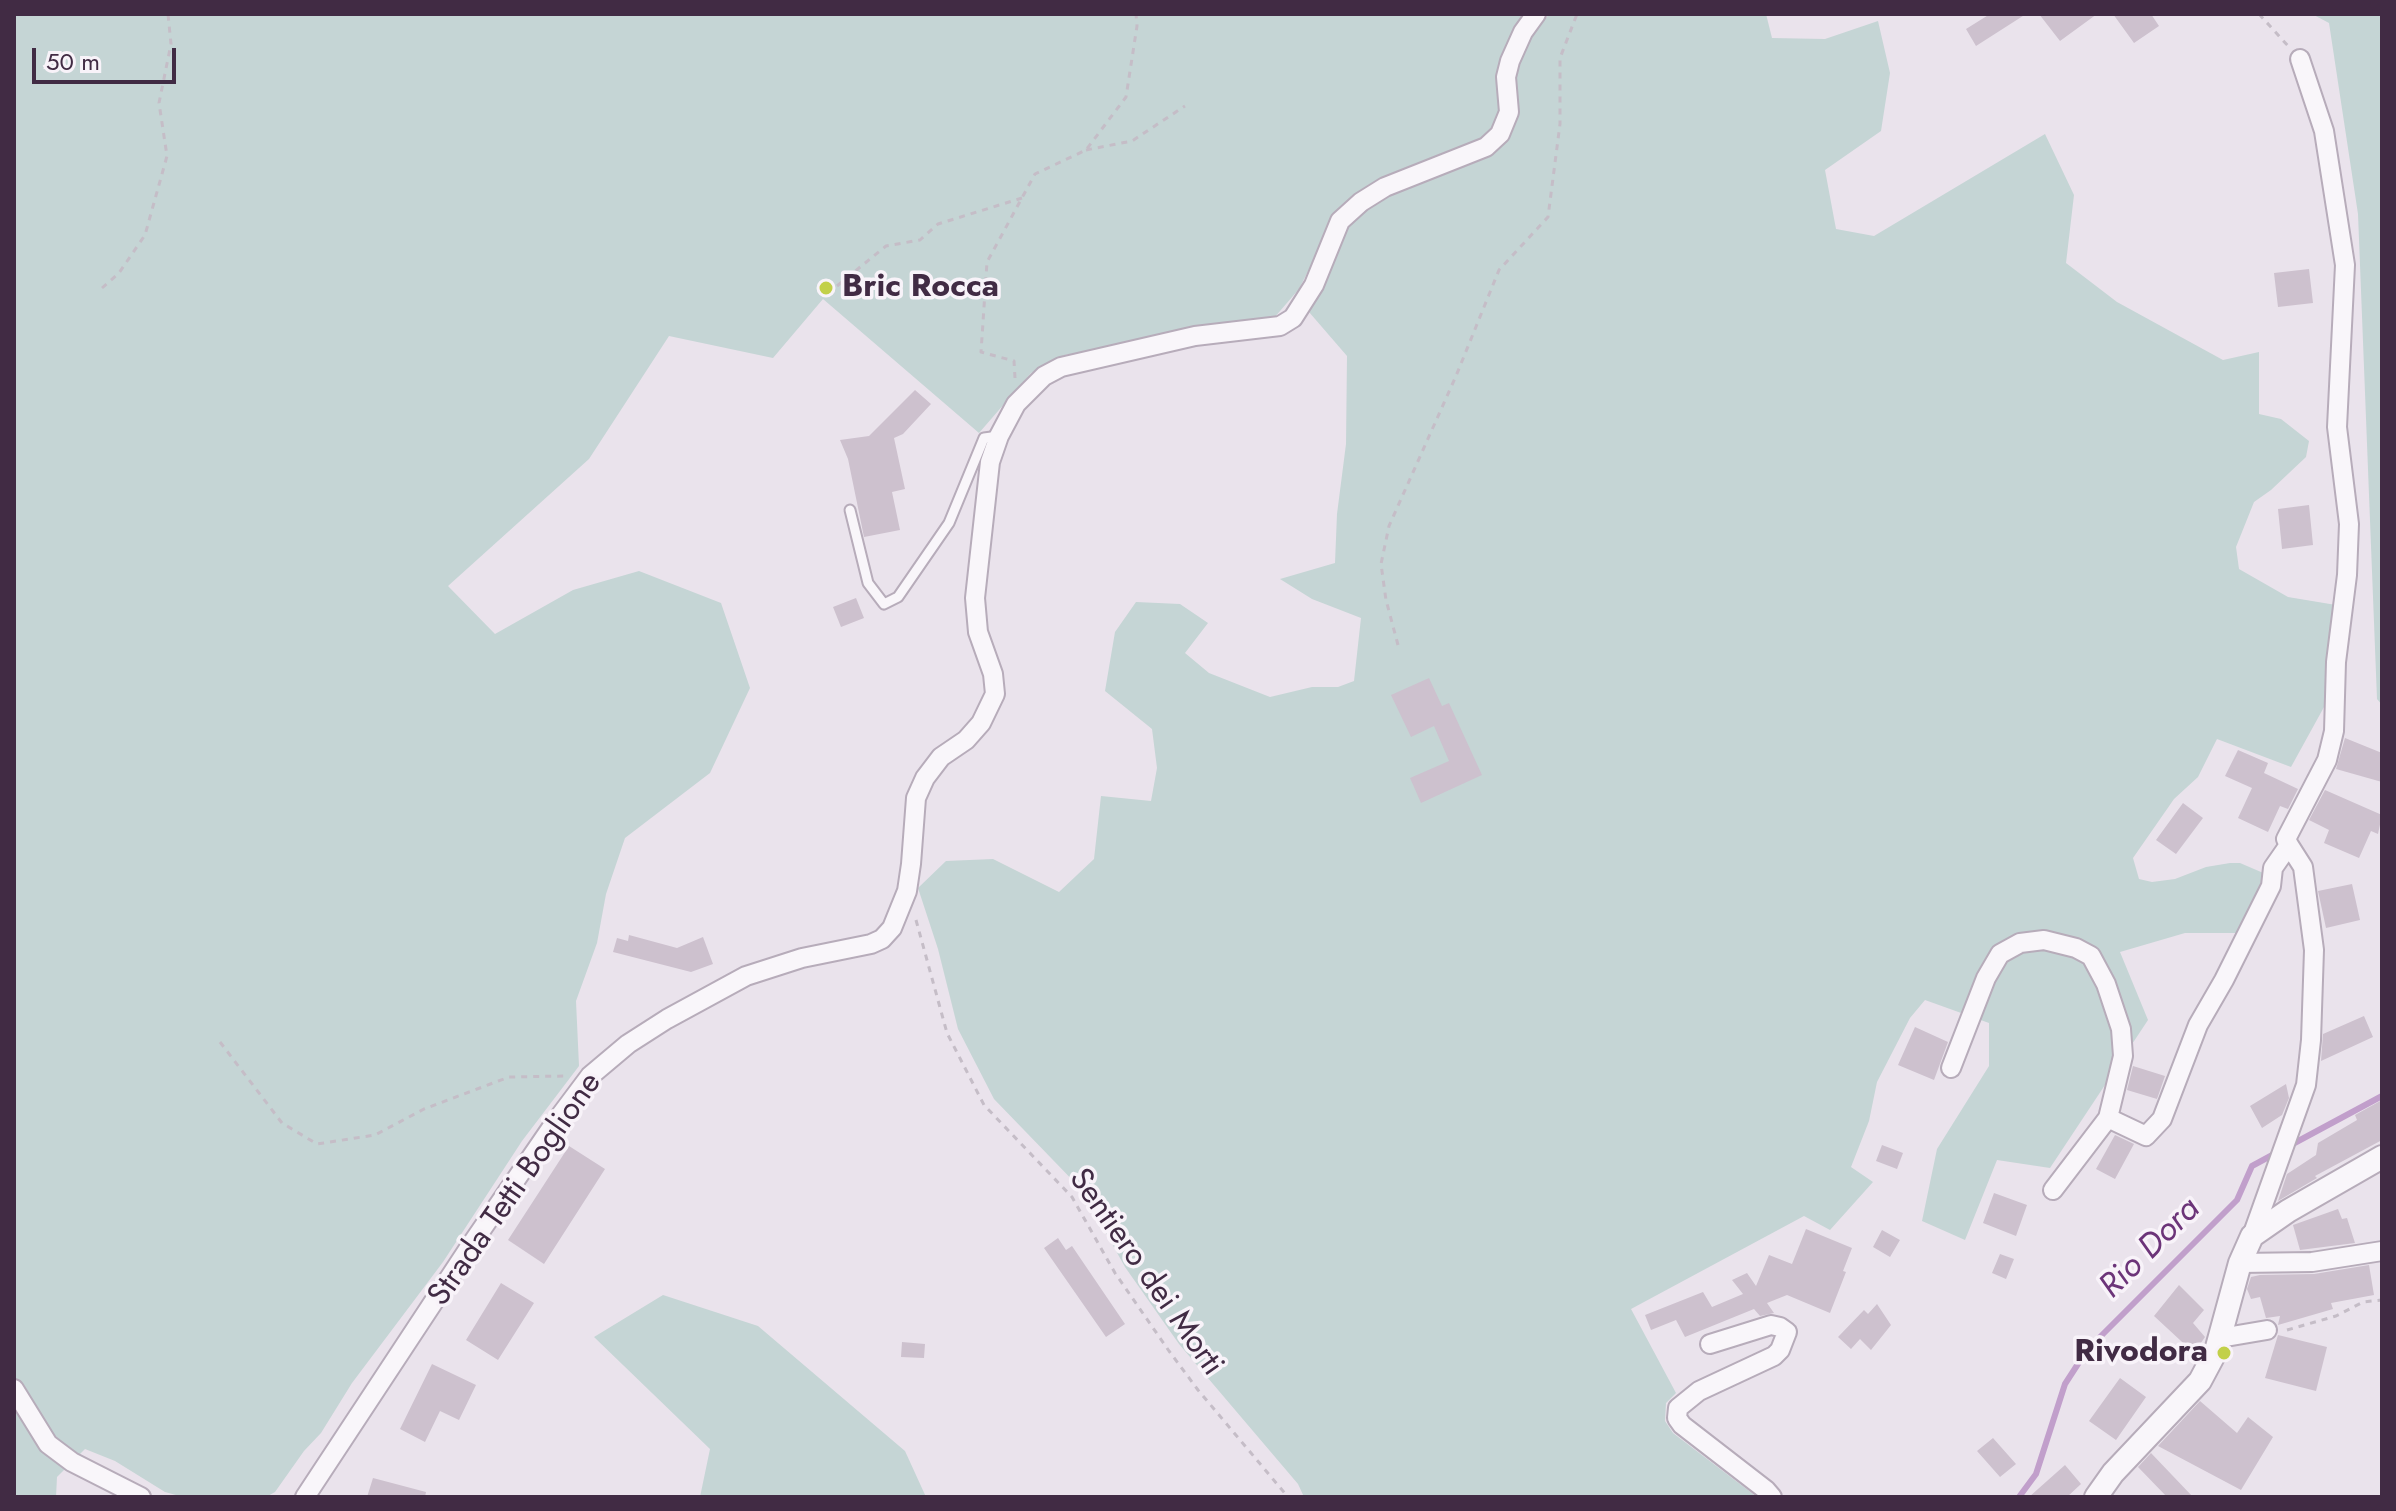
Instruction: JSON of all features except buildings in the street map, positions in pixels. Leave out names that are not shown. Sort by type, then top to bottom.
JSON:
[{"type":"street","name":"Strada Tetti Boglione","points":[[305,1497],[491,1216],[590,1076],[628,1044],[667,1019],[746,976],[802,958],[871,944],[882,939],[898,918],[907,891],[916,798],[925,778],[941,757],[966,740],[981,723],[995,694],[993,674],[978,632],[975,598],[990,462],[999,436],[1016,404],[1044,376],[1061,367],[1195,336],[1280,326],[1293,318],[1314,285],[1340,221],[1361,202],[1385,187],[1486,147],[1500,134],[1509,112],[1506,77],[1510,61],[1523,32],[1536,14]]},
{"type":"street","points":[[2096,1497],[2113,1473],[2200,1381],[2220,1338],[2240,1263],[2306,1085],[2314,950],[2303,867],[2286,839],[2327,760],[2334,731],[2336,662],[2347,575],[2349,524],[2337,427],[2345,265],[2324,131],[2300,59]]},
{"type":"street","points":[[2108,1118],[2146,1136],[2162,1119],[2198,1025],[2271,886],[2273,868],[2289,845]]},
{"type":"street","points":[[1951,1068],[1986,978],[2000,954],[2020,943],[2044,940],[2076,948],[2091,956],[2106,984],[2121,1029],[2123,1056],[2108,1118],[2053,1190]]},
{"type":"street","points":[[2252,1236],[2288,1211],[2382,1157]]},
{"type":"street","points":[[2240,1263],[2312,1262],[2382,1251]]},
{"type":"street","points":[[1710,1344],[1771,1325],[1787,1332],[1780,1350],[1774,1356],[1699,1391],[1678,1408],[1677,1418],[1772,1497]]},
{"type":"street","points":[[2220,1338],[2267,1330]]},
{"type":"street","points":[[14,1389],[48,1444],[72,1462],[141,1497]]},
{"type":"lane","points":[[850,510],[868,583],[884,604],[898,597],[949,523],[984,438],[999,436]]},
{"type":"path","points":[[102,288],[119,273],[145,235],[167,156],[159,103],[171,44],[168,14]]},
{"type":"path","points":[[1086,150],[1126,97],[1137,26],[1136,14]]},
{"type":"path","points":[[1398,645],[1386,600],[1381,564],[1389,526],[1499,270],[1548,217],[1560,124],[1560,58],[1577,14]]},
{"type":"path","points":[[2259,14],[2300,59]]},
{"type":"path","points":[[1016,404],[1014,361],[981,352],[987,262],[1035,174],[1086,150],[1132,141],[1185,106]]},
{"type":"path","points":[[837,286],[886,246],[920,240],[938,224],[1022,198]]},
{"type":"path","name":"Sentiero dei Morti","points":[[907,891],[947,1033],[984,1105],[1072,1197],[1115,1273],[1169,1351],[1288,1497]]},
{"type":"path","points":[[220,1042],[282,1123],[317,1144],[375,1135],[424,1109],[509,1077],[590,1076]]},
{"type":"path","points":[[2267,1330],[2293,1330],[2336,1316],[2363,1302],[2382,1300]]},
{"type":"shaded area","points":[[14,14],[1527,14],[1501,118],[1488,138],[1336,216],[1299,289],[1274,318],[1065,355],[1031,373],[979,433],[823,299],[773,358],[669,336],[589,459],[448,586],[495,634],[573,590],[639,571],[721,603],[750,688],[710,773],[625,838],[606,894],[597,943],[576,1001],[579,1066],[522,1141],[443,1262],[352,1383],[321,1433],[275,1492],[266,1497],[183,1497],[165,1492],[115,1461],[85,1449],[57,1477],[56,1497],[14,1497]]},
{"type":"shaded area","points":[[1549,14],[1766,14],[1772,38],[1825,39],[1878,21],[1890,73],[1881,131],[1825,170],[1836,229],[1874,236],[2045,134],[2074,195],[2066,263],[2117,302],[2223,360],[2259,352],[2259,414],[2281,419],[2309,441],[2306,457],[2254,502],[2236,547],[2239,569],[2288,597],[2336,605],[2329,698],[2291,767],[2217,739],[2198,777],[2174,799],[2133,858],[2139,879],[2152,882],[2175,879],[2206,867],[2230,863],[2240,863],[2268,875],[2241,933],[2185,933],[2120,952],[2148,1020],[2050,1168],[1997,1160],[1965,1240],[1922,1221],[1937,1149],[1989,1066],[1989,1023],[1925,1000],[1910,1018],[1877,1082],[1869,1121],[1851,1167],[1873,1182],[1830,1230],[1804,1216],[1631,1309],[1676,1393],[1666,1403],[1665,1421],[1673,1433],[1757,1497],[1304,1497],[1298,1484],[1179,1344],[1125,1267],[1082,1190],[994,1099],[958,1029],[938,949],[918,888],[946,861],[993,859],[1059,892],[1094,859],[1101,796],[1151,801],[1157,768],[1152,729],[1105,691],[1115,632],[1136,602],[1180,604],[1208,623],[1185,653],[1209,673],[1270,697],[1312,687],[1338,687],[1354,681],[1361,618],[1312,599],[1280,579],[1335,563],[1337,514],[1346,444],[1347,356],[1309,312],[1323,290],[1348,227],[1367,210],[1390,196],[1492,155],[1508,140],[1519,113],[1516,78],[1519,65],[1532,37]]},
{"type":"shaded area","points":[[2312,14],[2382,14],[2382,705],[2377,699],[2358,214],[2329,23]]},
{"type":"shaded area","points":[[663,1295],[758,1326],[905,1451],[926,1497],[700,1497],[710,1449],[594,1337]]},
{"type":"waterway","name":"Rio Dora","points":[[2289,1146],[2382,1096]]},
{"type":"waterway","name":"Rio Dora","points":[[2019,1497],[2036,1474],[2065,1384],[2087,1350],[2237,1200],[2252,1166],[2276,1153]]},
{"type":"place","name":"Bric Rocca","points":[[826,288]]},
{"type":"place","name":"Rivodora","points":[[2224,1353]]}]
